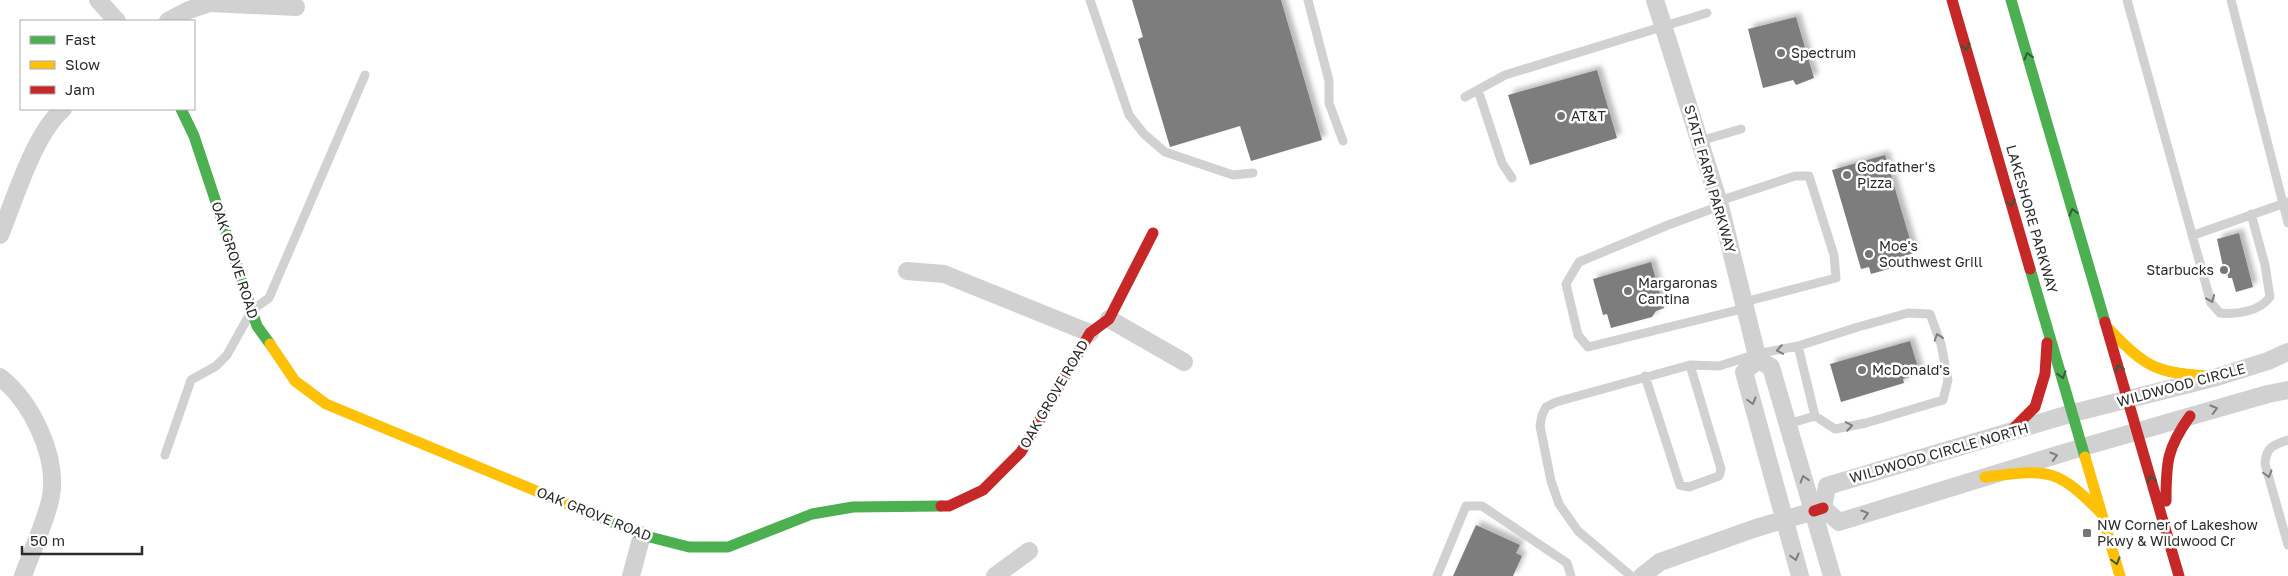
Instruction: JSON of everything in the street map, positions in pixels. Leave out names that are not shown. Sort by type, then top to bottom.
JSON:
[{"type":"main road","name":"LAKESHORE PARKWAY","points":[[1952,0],[2120,576]]},
{"type":"main road","points":[[2011,0],[2129,399],[2179,576]]},
{"type":"main road","name":"OAK GROVE ROAD","points":[[181,110],[194,136],[257,326],[295,381],[326,404],[642,536],[689,548],[728,547],[812,514],[853,507],[949,506],[982,490],[1021,452],[1090,333],[1109,319],[1152,233]]},
{"type":"main road","points":[[2107,327],[2141,359],[2154,368],[2217,377]]},
{"type":"main road","points":[[2010,432],[2035,407],[2045,374],[2048,328]]},
{"type":"main road","points":[[2166,528],[2166,456],[2173,440],[2190,416]]},
{"type":"main road","points":[[1985,477],[2038,473],[2061,478],[2078,489],[2103,516]]},
{"type":"street","points":[[98,0],[116,20]]},
{"type":"street","name":"STATE FARM PARKWAY","points":[[1656,0],[1719,204],[1758,357]]},
{"type":"street","points":[[170,20],[189,10],[210,3],[296,8]]},
{"type":"street","points":[[0,235],[36,147],[56,114],[62,110]]},
{"type":"street","points":[[907,271],[944,274],[1090,333]]},
{"type":"street","points":[[1109,319],[1184,362]]},
{"type":"street","name":"WILDWOOD CIRCLE","points":[[2073,413],[2217,377],[2268,361],[2288,352]]},
{"type":"street","points":[[1800,576],[1744,372],[1758,357],[1771,367],[1788,424],[1819,510],[1832,576]]},
{"type":"street","points":[[0,377],[11,386],[35,418],[50,464],[51,495],[23,576]]},
{"type":"street","points":[[1651,573],[1660,562],[1819,510],[1839,522],[2083,447],[2268,394],[2288,390]]},
{"type":"street","name":"WILDWOOD CIRCLE NORTH","points":[[1819,510],[1827,486],[2073,413]]},
{"type":"street","points":[[631,576],[642,536]]},
{"type":"street","points":[[995,576],[1029,551]]},
{"type":"lane","points":[[1090,0],[1129,115],[1144,134],[1165,152],[1233,175],[1253,173]]},
{"type":"lane","points":[[1308,0],[1329,81],[1330,103],[1343,141]]},
{"type":"lane","points":[[2127,0],[2194,235],[2211,303],[2220,313],[2232,314],[2264,305],[2270,297],[2265,265],[2251,214]]},
{"type":"lane","points":[[2231,0],[2286,202],[2288,223]]},
{"type":"lane","points":[[1465,97],[1506,75],[1707,13]]},
{"type":"lane","points":[[165,455],[191,380],[216,366],[227,354],[252,310],[269,298],[365,75]]},
{"type":"lane","points":[[1478,90],[1502,163],[1512,178]]},
{"type":"lane","points":[[1700,141],[1741,129]]},
{"type":"lane","points":[[1795,176],[1809,176],[1834,255],[1836,278],[1745,305],[1588,347],[1578,335],[1566,284],[1579,262],[1719,204],[1795,176]]},
{"type":"lane","points":[[2194,235],[2286,202]]},
{"type":"lane","points":[[1631,576],[1578,531],[1560,504],[1551,481],[1540,426],[1546,407],[1556,402],[1645,376],[1690,365],[1719,366],[1758,357],[1858,326],[1908,313],[1930,314],[1941,344],[1948,380],[1943,400],[1866,424],[1834,429],[1815,416],[1798,346]]},
{"type":"lane","points":[[1645,376],[1680,485],[1689,487],[1719,476],[1721,469],[1690,365]]},
{"type":"lane","points":[[1788,424],[1815,416]]},
{"type":"lane","points":[[2288,440],[2272,445],[2265,453],[2265,464],[2288,545]]},
{"type":"lane","points":[[1437,576],[1466,506],[1475,505],[1482,506],[1567,563],[1571,576]]},
{"type":"building","points":[[1132,0],[1281,0],[1322,140],[1251,161],[1240,126],[1170,147],[1138,39],[1143,37]]},
{"type":"building","name":"Spectrum","points":[[1796,17],[1814,78],[1796,85],[1793,80],[1763,88],[1748,29]]},
{"type":"building","points":[[1597,70],[1617,138],[1530,165],[1508,95]]},
{"type":"building","points":[[1885,155],[1914,253],[1900,257],[1902,265],[1871,274],[1869,267],[1861,269],[1832,170]]},
{"type":"building","points":[[2239,233],[2253,287],[2236,292],[2232,278],[2228,278],[2228,275],[2225,276],[2217,239]]},
{"type":"building","points":[[1651,262],[1664,308],[1656,311],[1652,317],[1611,328],[1607,314],[1603,315],[1593,279]]},
{"type":"building","points":[[1910,341],[1920,374],[1903,379],[1904,383],[1841,402],[1830,364]]},
{"type":"building","points":[[1476,525],[1520,545],[1516,553],[1522,556],[1513,576],[1453,576]]},
{"type":"traffic: fast","points":[[2011,0],[2105,322]]},
{"type":"traffic: fast","points":[[181,110],[194,136],[257,326],[270,344]]},
{"type":"traffic: fast","points":[[2030,269],[2085,457]]},
{"type":"traffic: fast","points":[[575,507],[642,535],[689,547],[728,547],[812,514],[853,507],[941,506]]},
{"type":"traffic: slow","points":[[2108,328],[2134,354],[2156,367],[2167,371],[2217,377]]},
{"type":"traffic: slow","points":[[270,344],[295,381],[326,404],[575,507]]},
{"type":"traffic: slow","points":[[2085,457],[2120,576]]},
{"type":"traffic: slow","points":[[1985,477],[2023,473],[2049,475],[2061,479],[2072,487],[2101,513]]},
{"type":"traffic: jam","points":[[1952,0],[2030,269]]},
{"type":"traffic: jam","points":[[941,506],[949,506],[983,490],[1021,452],[1090,333],[1109,319],[1153,233]]},
{"type":"traffic: jam","points":[[2105,322],[2179,576]]},
{"type":"traffic: jam","points":[[2010,432],[2035,407],[2045,374],[2047,343]]},
{"type":"traffic: jam","points":[[2166,501],[2169,456],[2182,427],[2190,416]]},
{"type":"traffic: jam","points":[[1814,511],[1823,508]]},
{"type":"place","name":"Spectrum","points":[[1781,53]]},
{"type":"place","name":"AT&T","points":[[1561,116]]},
{"type":"place","name":"Godfather's Pizza","points":[[1847,175]]},
{"type":"place","name":"Moe's Southwest Grill","points":[[1869,254]]},
{"type":"place","name":"Starbucks","points":[[2224,270]]},
{"type":"place","name":"Margaronas Cantina","points":[[1628,291]]},
{"type":"place","name":"McDonald's","points":[[1862,370]]},
{"type":"place","name":"NW Corner of Lakeshow Pkwy & Wildwood Cr","points":[[2087,533]]}]
